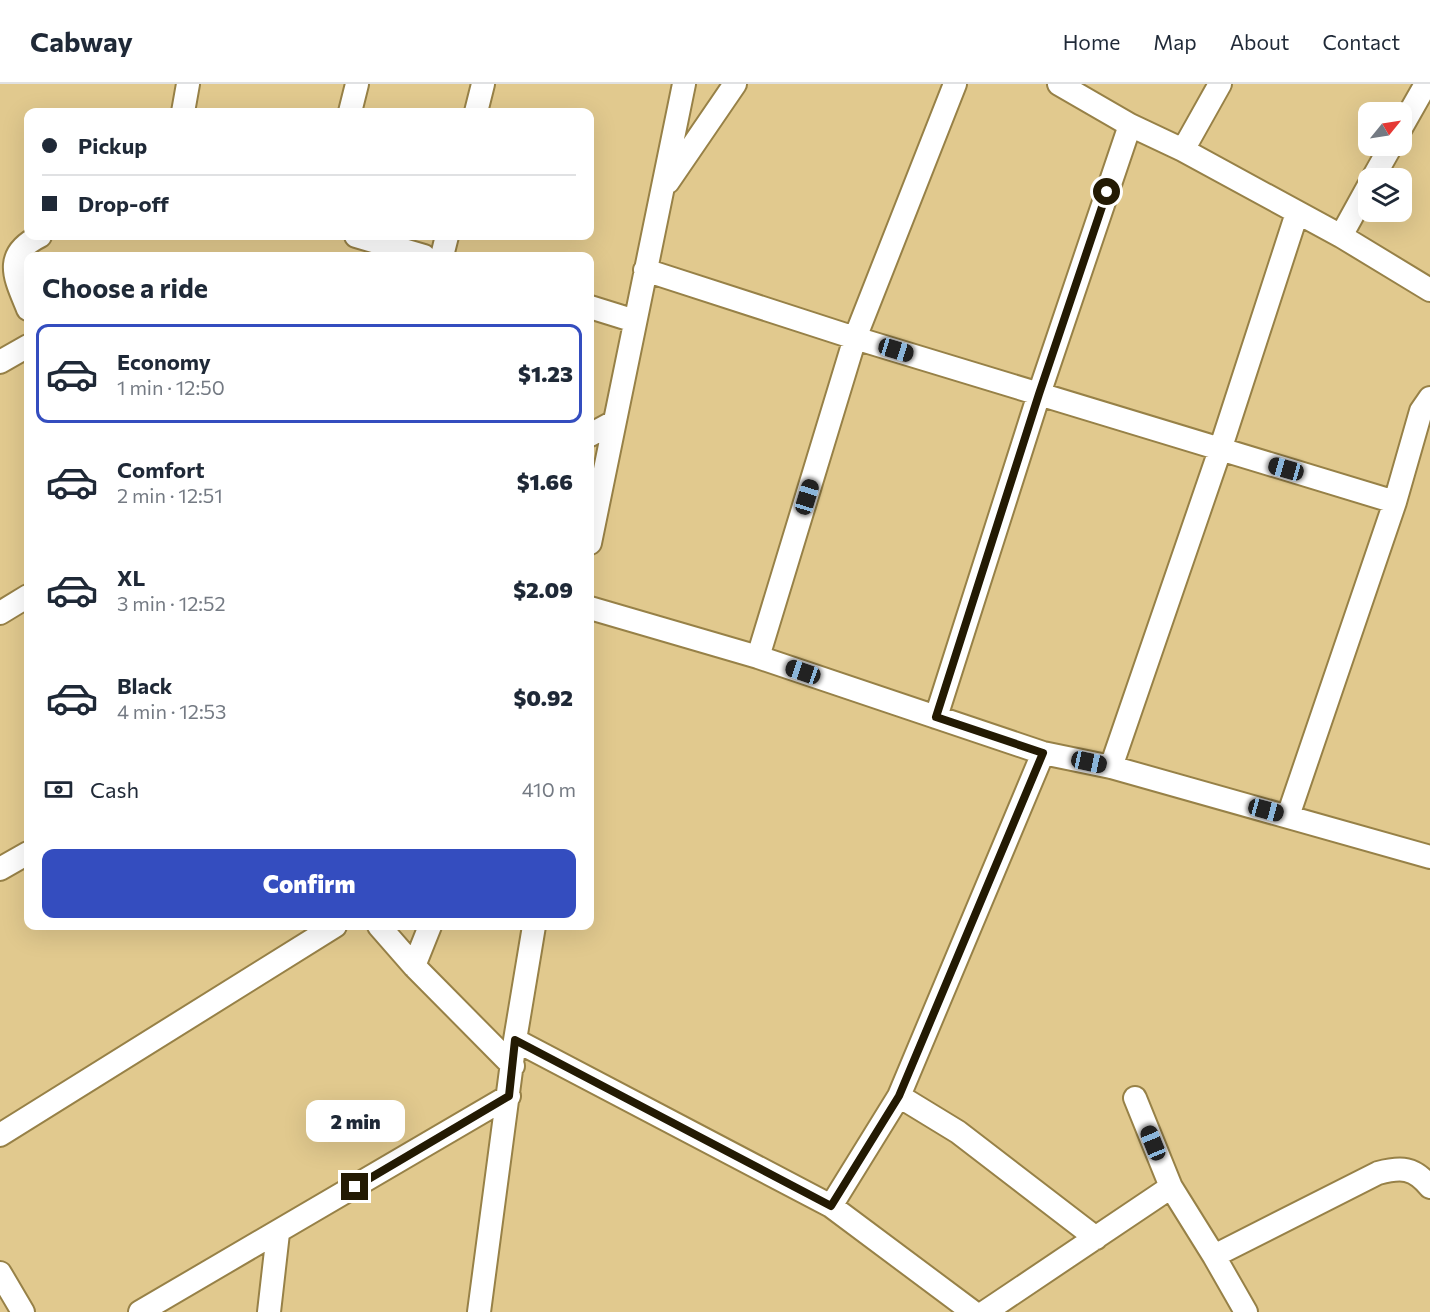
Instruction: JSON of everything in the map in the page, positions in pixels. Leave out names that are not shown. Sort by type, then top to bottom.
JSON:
[{"type":"street","points":[[184,108],[188,84]]},
{"type":"street","points":[[351,108],[357,84]]},
{"type":"street","points":[[477,108],[483,84]]},
{"type":"street","points":[[594,523],[684,84]]},
{"type":"street","points":[[662,189],[735,84]]},
{"type":"street","points":[[758,657],[855,338],[955,84]]},
{"type":"street","points":[[1059,84],[1130,125],[1183,150],[1341,236],[1430,290]]},
{"type":"street","points":[[1183,150],[1220,84]]},
{"type":"street","points":[[1412,109],[1426,84]]},
{"type":"street","points":[[936,717],[1039,394],[1130,125]]},
{"type":"street","points":[[1341,236],[1358,206]]},
{"type":"street","points":[[1111,767],[1220,450],[1297,213]]},
{"type":"street","points":[[24,299],[14,275],[16,260],[26,243],[32,240]]},
{"type":"street","points":[[370,240],[410,252]]},
{"type":"street","points":[[645,270],[855,338],[1395,502]]},
{"type":"street","points":[[594,308],[635,321]]},
{"type":"street","points":[[0,362],[24,348]]},
{"type":"street","points":[[1288,816],[1395,502],[1421,411],[1430,398]]},
{"type":"street","points":[[594,433],[614,422]]},
{"type":"street","points":[[0,613],[24,598]]},
{"type":"street","points":[[594,609],[758,657],[1043,753],[1111,767],[1430,857]]},
{"type":"street","points":[[831,1206],[899,1096],[1043,753]]},
{"type":"street","points":[[0,869],[24,855]]},
{"type":"street","points":[[0,1135],[329,930]]},
{"type":"street","points":[[382,930],[414,966],[513,1066]]},
{"type":"street","points":[[414,966],[428,930]]},
{"type":"street","points":[[479,1312],[515,1040],[533,930]]},
{"type":"street","points":[[515,1040],[831,1206],[973,1312]]},
{"type":"street","points":[[140,1312],[509,1096]]},
{"type":"street","points":[[899,1096],[958,1132],[1096,1238]]},
{"type":"street","points":[[1135,1098],[1171,1187],[1246,1312]]},
{"type":"street","points":[[1214,1256],[1377,1173],[1396,1168],[1404,1170],[1420,1175],[1430,1187]]},
{"type":"street","points":[[985,1312],[1171,1187]]},
{"type":"street","points":[[269,1312],[278,1233]]},
{"type":"street","points":[[0,1273],[23,1312]]},
{"type":"route","points":[[355,1187],[509,1096],[515,1040],[831,1206],[899,1096],[1043,753],[936,717],[1039,394],[1107,192]]}]
